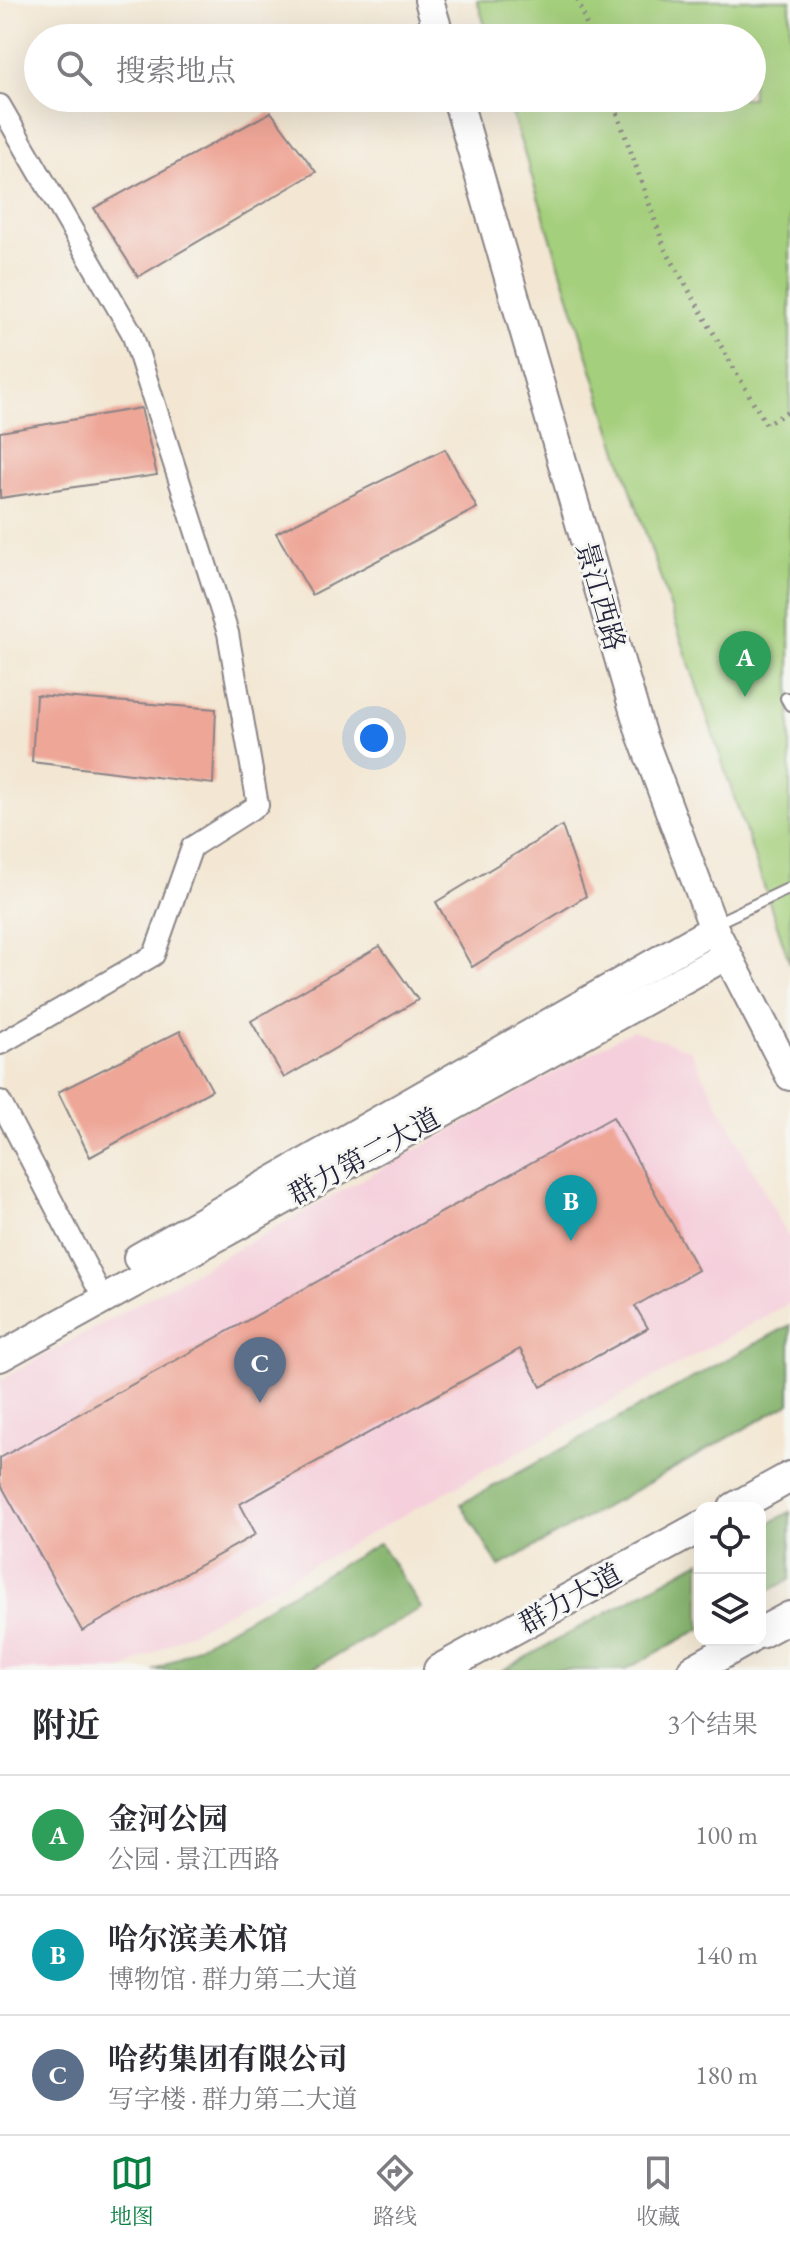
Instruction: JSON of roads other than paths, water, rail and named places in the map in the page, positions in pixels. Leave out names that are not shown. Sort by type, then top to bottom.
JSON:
[{"type":"main road","points":[[429,0],[436,24]]},
{"type":"main road","name":"景江西路","points":[[461,112],[641,734],[713,927],[790,1076]]},
{"type":"main road","name":"群力第二大道","points":[[0,1337],[713,927]]},
{"type":"main road","name":"群力第二大道","points":[[0,1357],[727,955]]},
{"type":"main road","points":[[745,1502],[790,1477]]},
{"type":"main road","name":"群力大道","points":[[439,1670],[694,1530]]},
{"type":"main road","points":[[766,1630],[790,1617]]},
{"type":"main road","points":[[693,1670],[736,1646]]},
{"type":"street","points":[[0,105],[132,333],[228,633],[258,805],[192,847],[154,955],[0,1044]]},
{"type":"street","points":[[0,1101],[95,1283]]},
{"type":"lane","points":[[713,927],[790,888]]},
{"type":"place","name":"金河公园","points":[[745,697]]},
{"type":"place","name":"哈尔滨美术馆","points":[[571,1241]]},
{"type":"place","name":"哈药集团有限公司","points":[[260,1403]]}]
